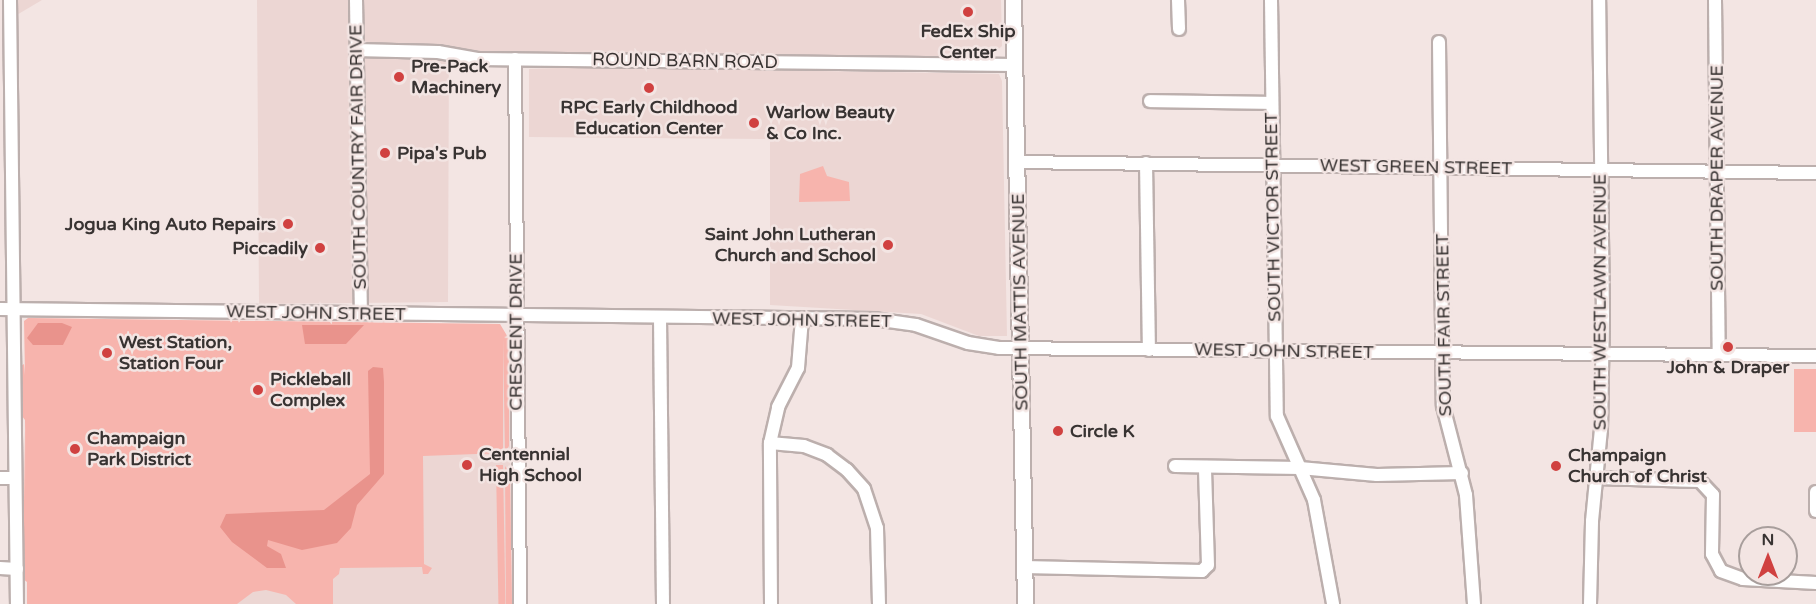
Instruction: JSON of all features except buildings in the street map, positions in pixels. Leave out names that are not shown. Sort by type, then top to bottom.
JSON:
[{"type":"main road","name":"SOUTH MATTIS AVENUE","points":[[1013,0],[1024,604]]},
{"type":"street","points":[[10,0],[5,60],[13,309],[17,604]]},
{"type":"street","name":"SOUTH COUNTRY FAIR DRIVE","points":[[356,0],[361,313]]},
{"type":"street","points":[[1178,0],[1179,29]]},
{"type":"street","name":"SOUTH VICTOR STREET","points":[[1271,0],[1271,165],[1277,416],[1314,500],[1332,604]]},
{"type":"street","name":"SOUTH WESTLAWN AVENUE","points":[[1590,604],[1601,355],[1599,0]]},
{"type":"street","name":"SOUTH DRAPER AVENUE","points":[[1715,0],[1719,356]]},
{"type":"street","name":"SOUTH FAIR STREET","points":[[1439,42],[1445,421],[1462,473],[1470,518],[1474,604]]},
{"type":"street","name":"ROUND BARN ROAD","points":[[356,50],[515,59],[1014,65]]},
{"type":"street","name":"CRESCENT DRIVE","points":[[515,59],[520,604]]},
{"type":"street","points":[[1150,101],[1271,103]]},
{"type":"street","name":"WEST GREEN STREET","points":[[1016,162],[1816,173]]},
{"type":"street","points":[[1146,164],[1149,350]]},
{"type":"street","name":"WEST JOHN STREET","points":[[0,309],[897,321],[968,343],[1021,348],[1816,356]]},
{"type":"street","points":[[660,317],[663,604]]},
{"type":"street","points":[[771,604],[770,443],[773,420],[798,368],[802,318]]},
{"type":"street","points":[[770,443],[804,446],[827,455],[847,470],[864,489],[877,528],[879,604]]},
{"type":"street","points":[[1175,466],[1300,468],[1377,475],[1462,473]]},
{"type":"street","points":[[1024,567],[1202,571],[1208,565],[1205,467]]},
{"type":"street","points":[[0,478],[15,478]]},
{"type":"street","points":[[1597,478],[1700,481],[1713,495],[1712,554],[1721,571],[1743,579],[1816,583]]},
{"type":"street","points":[[1816,492],[1816,512]]},
{"type":"street","points":[[0,568],[17,569]]},
{"type":"shaded area","points":[[15,0],[42,0],[15,16]]},
{"type":"shaded area","points":[[257,0],[1001,0],[1002,46],[990,57],[976,58],[485,52],[449,46],[448,302],[259,304]]},
{"type":"shaded area","name":"Saint John Lutheran Church and School","points":[[586,67],[999,74],[1002,81],[1007,336],[979,336],[921,314],[770,305],[770,139],[529,137],[529,69]]},
{"type":"shaded area","points":[[823,166],[827,176],[849,182],[850,201],[799,202],[800,174]]},
{"type":"shaded area","points":[[28,318],[500,324],[509,339],[509,446],[505,452],[503,338],[503,453],[423,456],[424,564],[432,568],[428,574],[423,574],[422,567],[340,568],[339,574],[333,579],[333,604],[296,604],[286,595],[266,590],[253,592],[237,604],[27,604],[27,582],[23,579],[25,429],[26,499],[25,420],[22,416],[21,366],[24,364],[25,375],[24,321]]},
{"type":"shaded area","points":[[38,323],[62,323],[72,327],[63,345],[33,345],[27,338]]},
{"type":"shaded area","points":[[302,325],[364,325],[346,344],[305,344]]},
{"type":"shaded area","name":"Centennial High School","points":[[418,338],[509,339],[512,604],[183,604],[183,569],[339,568]]},
{"type":"shaded area","points":[[373,367],[383,368],[384,474],[357,505],[351,528],[337,543],[302,550],[268,540],[267,546],[281,554],[286,568],[267,568],[232,542],[220,527],[226,514],[324,510],[370,474],[368,371]]},
{"type":"shaded area","points":[[1794,369],[1816,369],[1816,432],[1794,432]]},
{"type":"shaded area","points":[[496,465],[503,465],[505,604],[498,604]]},
{"type":"shaded area","points":[[505,466],[510,474],[512,604],[506,604]]},
{"type":"place","name":"FedEx Ship Center","points":[[968,12]]},
{"type":"place","name":"Pre-Pack Machinery","points":[[399,77]]},
{"type":"place","name":"RPC Early Childhood Education Center","points":[[649,88]]},
{"type":"place","name":"Warlow Beauty & Co Inc.","points":[[754,123]]},
{"type":"place","name":"Pipa's Pub","points":[[385,153]]},
{"type":"place","name":"Jogua King Auto Repairs","points":[[288,224]]},
{"type":"place","name":"Saint John Lutheran Church and School","points":[[888,245]]},
{"type":"place","name":"Piccadily","points":[[320,248]]},
{"type":"place","name":"John & Draper","points":[[1728,347]]},
{"type":"place","name":"West Station, Station Four","points":[[107,353]]},
{"type":"place","name":"Pickleball Complex","points":[[258,390]]},
{"type":"place","name":"Circle K","points":[[1058,431]]},
{"type":"place","name":"Champaign Park District","points":[[75,449]]},
{"type":"place","name":"Centennial High School","points":[[467,465]]},
{"type":"place","name":"Champaign Church of Christ","points":[[1556,466]]}]
